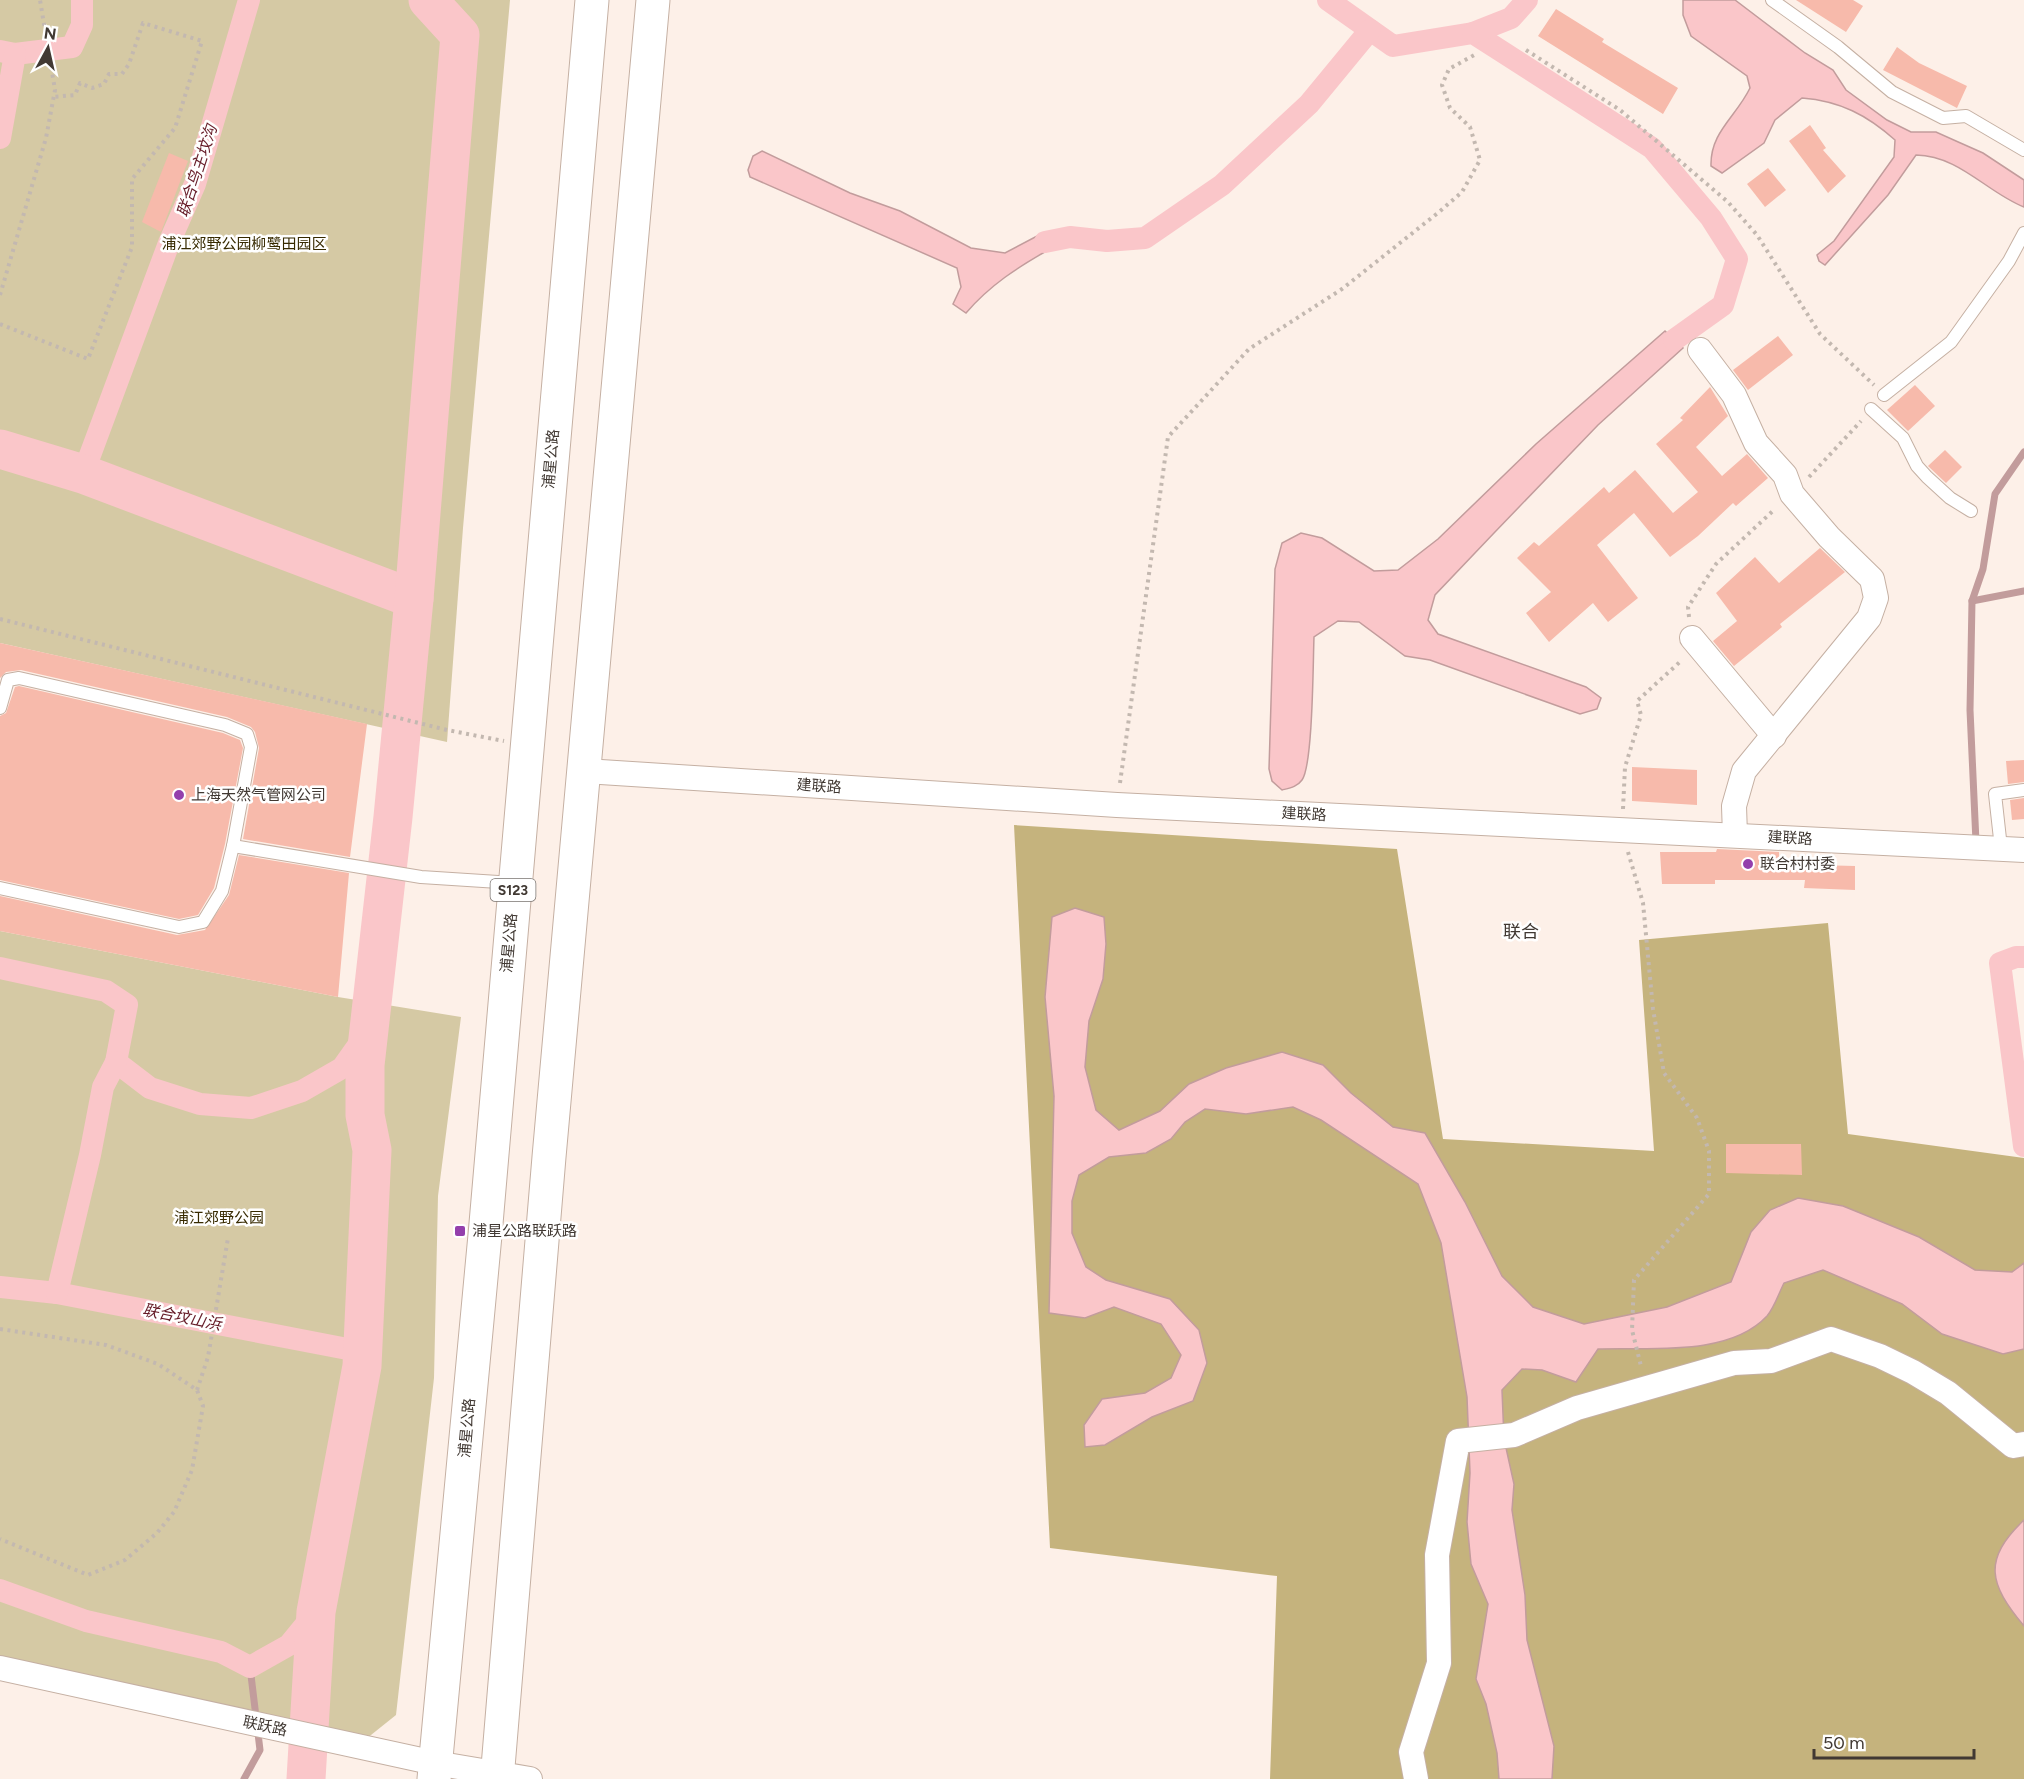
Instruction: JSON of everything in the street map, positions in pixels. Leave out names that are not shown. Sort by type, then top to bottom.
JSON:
[{"type":"main road","name":"浦星公路","points":[[434,1771],[485,1235],[513,883],[592,0]]},
{"type":"main road","points":[[496,1777],[653,0]]},
{"type":"street","points":[[1700,350],[1734,395],[1756,443],[1785,475],[1792,494],[1829,537],[1872,579],[1876,598],[1869,618],[1744,771],[1734,806],[1736,835]]},
{"type":"street","points":[[1692,638],[1774,736]]},
{"type":"street","name":"建联路","points":[[585,771],[1117,805],[2013,849]]},
{"type":"street","points":[[1416,1779],[1411,1752],[1439,1663],[1437,1555],[1458,1442],[1514,1435],[1577,1408],[1734,1364],[1772,1360],[1831,1339],[1880,1356],[1913,1372],[1948,1393],[2019,1445]]},
{"type":"street","name":"联跃路","points":[[0,1668],[352,1744],[434,1771],[530,1779]]},
{"type":"lane","points":[[1772,0],[1838,47],[1892,92],[1943,118],[1966,116],[2024,150]]},
{"type":"lane","points":[[1884,395],[1950,342],[2009,261],[2024,234]]},
{"type":"lane","points":[[1871,409],[1903,438],[1917,466],[1927,477],[1950,498],[1971,511]]},
{"type":"lane","points":[[0,708],[8,680],[19,678],[225,724],[246,734],[251,747],[233,846],[222,891],[203,922],[179,927],[0,888]]},
{"type":"lane","points":[[2013,849],[1995,794],[2024,790]]},
{"type":"lane","points":[[233,846],[421,877],[513,883]]},
{"type":"path","points":[[0,295],[46,138],[53,98],[52,74],[40,0]]},
{"type":"path","points":[[0,324],[88,359],[132,247],[132,179],[174,128],[201,41],[143,23],[129,64],[122,74],[109,74],[104,84],[92,88],[80,83],[75,95],[53,98]]},
{"type":"path","points":[[1526,50],[1620,110],[1728,202],[1757,235],[1820,334],[1884,395]]},
{"type":"path","points":[[1117,805],[1168,437],[1249,349],[1342,289],[1462,192],[1480,160],[1470,127],[1450,108],[1442,85],[1449,69],[1476,54]]},
{"type":"path","points":[[1647,1389],[1632,1330],[1634,1280],[1708,1194],[1709,1151],[1697,1118],[1664,1073],[1653,1009],[1643,903],[1622,830],[1625,767],[1641,715],[1637,701],[1691,651],[1692,638],[1688,607],[1716,564],[1792,494],[1871,409]]},
{"type":"path","points":[[0,619],[526,746]]},
{"type":"path","points":[[197,1390],[208,1357],[228,1238]]},
{"type":"path","points":[[0,1329],[106,1345],[158,1364],[197,1390],[203,1406],[192,1470],[174,1512],[157,1533],[126,1560],[88,1575],[0,1539]]},
{"type":"green space","name":"浦江郊野公园柳鹭田园区","points":[[0,0],[510,0],[463,528],[447,742],[0,643]]},
{"type":"green space","name":"浦江郊野公园","points":[[0,931],[338,997],[461,1017],[438,1196],[434,1378],[396,1715],[366,1739],[0,1659]]},
{"type":"shaded area","points":[[1683,0],[1735,0],[1805,53],[1833,70],[1846,90],[1887,120],[1911,132],[1936,132],[1983,153],[2024,180],[2024,207],[1946,161],[1916,155],[1888,195],[1825,265],[1819,261],[1817,255],[1834,241],[1894,157],[1895,140],[1874,123],[1841,106],[1802,98],[1775,120],[1764,143],[1722,173],[1711,166],[1712,154],[1719,134],[1750,88],[1747,76],[1691,36],[1683,15]]},
{"type":"shaded area","points":[[762,151],[850,193],[900,211],[971,248],[1005,253],[1039,235],[1050,249],[1005,277],[966,313],[953,304],[961,287],[957,268],[750,177],[748,170],[753,156]]},
{"type":"shaded area","points":[[1665,331],[1683,348],[1598,425],[1435,595],[1428,620],[1438,634],[1586,687],[1601,698],[1597,709],[1580,714],[1430,660],[1405,656],[1359,622],[1338,621],[1314,637],[1313,689],[1306,771],[1298,784],[1282,790],[1272,781],[1269,769],[1275,569],[1282,543],[1301,533],[1322,538],[1374,571],[1398,570],[1438,539],[1536,444]]},
{"type":"shaded area","points":[[1014,825],[1397,849],[1443,1139],[1654,1151],[1639,940],[1828,923],[1848,1134],[2024,1158],[2024,1779],[1270,1779],[1277,1576],[1050,1548]]},
{"type":"shaded area","points":[[1075,908],[1104,917],[1106,944],[1103,979],[1089,1021],[1085,1067],[1096,1110],[1119,1130],[1160,1111],[1189,1084],[1226,1068],[1282,1052],[1323,1065],[1351,1093],[1393,1127],[1425,1133],[1465,1202],[1502,1276],[1533,1307],[1584,1324],[1667,1307],[1731,1282],[1751,1232],[1770,1210],[1798,1198],[1843,1206],[1919,1237],[1975,1270],[2012,1272],[2024,1263],[2024,1349],[2003,1354],[1942,1334],[1902,1304],[1823,1270],[1784,1283],[1767,1316],[1751,1329],[1732,1338],[1687,1347],[1598,1349],[1576,1382],[1542,1370],[1522,1369],[1502,1390],[1504,1439],[1514,1484],[1512,1510],[1525,1595],[1527,1640],[1554,1746],[1552,1779],[1499,1779],[1497,1753],[1486,1704],[1476,1679],[1488,1604],[1471,1564],[1467,1522],[1470,1473],[1467,1397],[1441,1243],[1418,1184],[1321,1120],[1293,1107],[1246,1114],[1205,1109],[1185,1122],[1171,1139],[1146,1153],[1109,1157],[1079,1175],[1072,1201],[1072,1233],[1086,1267],[1106,1280],[1170,1299],[1199,1330],[1207,1363],[1193,1401],[1152,1417],[1105,1445],[1085,1447],[1084,1425],[1102,1399],[1145,1393],[1171,1378],[1181,1355],[1161,1324],[1114,1307],[1085,1318],[1049,1313],[1054,1096],[1045,997],[1052,917]]},
{"type":"shaded area","points":[[2024,1520],[2024,1626],[2003,1597],[1995,1572],[1996,1560],[2001,1548]]},
{"type":"building","points":[[1796,0],[1853,0],[1863,6],[1846,32]]},
{"type":"building","points":[[1556,9],[1604,39],[1602,42],[1678,88],[1663,114],[1538,36]]},
{"type":"building","points":[[1897,47],[1919,63],[1967,86],[1957,108],[1883,70]]},
{"type":"building","points":[[1810,125],[1826,148],[1823,150],[1846,176],[1828,193],[1789,141]]},
{"type":"building","points":[[169,153],[188,161],[161,232],[142,222]]},
{"type":"building","points":[[1768,168],[1786,190],[1765,207],[1747,184]]},
{"type":"building","points":[[1778,336],[1793,355],[1748,390],[1733,370]]},
{"type":"building","points":[[1915,385],[1935,406],[1908,431],[1887,410]]},
{"type":"building","points":[[1710,387],[1728,416],[1696,447],[1722,476],[1747,454],[1768,478],[1736,506],[1733,503],[1698,536],[1670,557],[1634,513],[1597,545],[1638,598],[1608,622],[1593,603],[1549,642],[1526,613],[1551,592],[1517,558],[1534,542],[1539,546],[1604,487],[1609,493],[1635,470],[1673,513],[1698,492],[1656,444],[1683,420],[1680,418]]},
{"type":"building","points":[[1945,450],[1962,467],[1946,483],[1928,466]]},
{"type":"building","points":[[1820,548],[1845,572],[1780,624],[1782,627],[1734,666],[1713,641],[1737,621],[1716,593],[1755,557],[1779,583]]},
{"type":"building","points":[[0,643],[367,724],[350,857],[243,839],[259,748],[255,732],[251,727],[227,717],[21,670],[6,672],[0,678]]},
{"type":"building","points":[[19,686],[223,733],[240,740],[243,748],[225,844],[214,888],[198,915],[179,919],[0,880],[0,716],[6,713],[15,687]]},
{"type":"building","points":[[2024,760],[2024,782],[2008,784],[2006,761]]},
{"type":"building","points":[[1632,767],[1697,770],[1697,805],[1632,801]]},
{"type":"building","points":[[2024,798],[2024,819],[2012,820],[2010,800]]},
{"type":"building","points":[[1717,849],[1779,852],[1779,864],[1855,866],[1855,890],[1804,888],[1805,880],[1715,880],[1715,884],[1662,884],[1660,852],[1716,852]]},
{"type":"building","points":[[239,855],[349,873],[338,997],[0,931],[0,896],[177,935],[205,930],[229,895]]},
{"type":"building","points":[[1726,1144],[1801,1144],[1802,1175],[1726,1173]]},
{"type":"waterway","points":[[0,51],[15,54],[72,47],[82,25],[82,0]]},
{"type":"waterway","name":"联合鸟主坟沟","points":[[83,474],[169,243],[195,184],[249,0]]},
{"type":"waterway","points":[[306,1779],[316,1612],[362,1366],[372,1150],[365,1115],[365,1065],[393,817],[414,599],[460,35],[428,0]]},
{"type":"waterway","points":[[1328,0],[1393,46],[1473,33],[1652,148],[1711,218],[1737,259],[1723,305],[1674,340]]},
{"type":"waterway","points":[[1473,33],[1511,18],[1527,0]]},
{"type":"waterway","points":[[1045,242],[1070,237],[1107,241],[1145,238],[1222,185],[1309,104],[1370,30]]},
{"type":"waterway","points":[[0,138],[15,54]]},
{"type":"waterway","name":"联合鸟主坟沟","points":[[0,449],[83,474],[414,599]]},
{"type":"waterway","points":[[1976,842],[1970,710],[1972,601],[1983,569],[1995,494],[2024,452]]},
{"type":"waterway","points":[[1972,601],[2024,591]]},
{"type":"waterway","points":[[2024,957],[2016,957],[2000,963],[2024,1146]]},
{"type":"waterway","points":[[0,968],[106,991],[127,1005],[116,1062],[150,1088],[200,1104],[251,1108],[302,1091],[342,1068],[369,1030]]},
{"type":"waterway","points":[[57,1293],[90,1155],[103,1087],[116,1062]]},
{"type":"waterway","name":"联合坟山浜","points":[[0,1287],[57,1293],[363,1352]]},
{"type":"waterway","points":[[0,1590],[86,1621],[221,1652],[250,1667],[289,1645],[316,1612]]},
{"type":"waterway","points":[[244,1779],[260,1750],[250,1667]]},
{"type":"place","name":"上海天然气管网公司","points":[[179,795]]},
{"type":"place","name":"联合村村委","points":[[1748,864]]},
{"type":"place","name":"浦星公路联跃路","points":[[460,1231]]},
{"type":"district","name":"联合","points":[[1521,932]]}]
